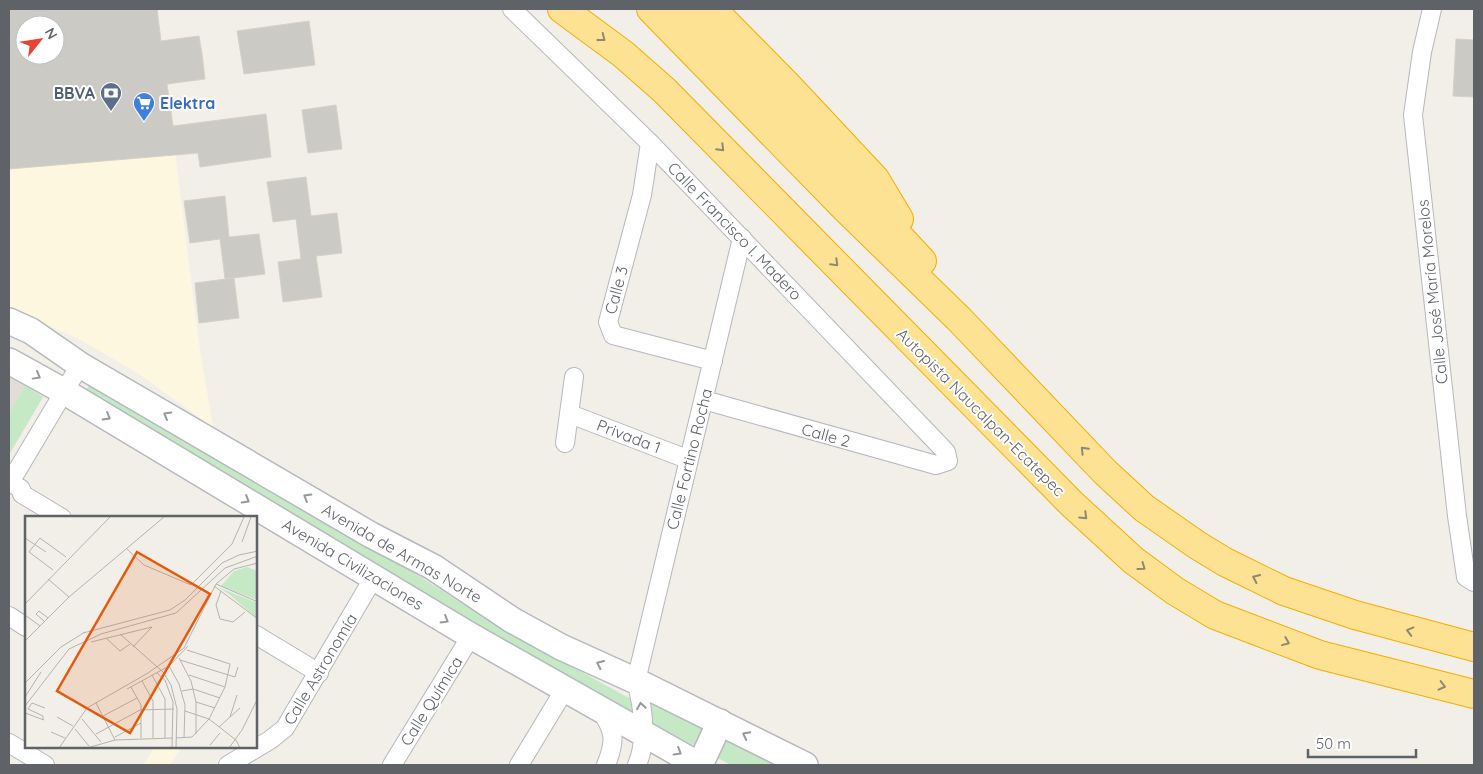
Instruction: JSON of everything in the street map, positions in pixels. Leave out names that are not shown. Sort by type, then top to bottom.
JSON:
[{"type":"highway","name":"Autopista Naucalpan-Ecatepec","points":[[562,9],[624,54],[664,90],[1072,504],[1133,560],[1175,591],[1215,615],[1320,655],[1474,694]]},
{"type":"highway","points":[[638,9],[838,215],[929,304],[958,319]]},
{"type":"highway","points":[[651,9],[858,221],[958,319],[1105,472],[1144,508],[1197,545],[1254,577],[1317,604],[1413,632],[1474,647]]},
{"type":"highway","points":[[664,9],[766,108],[930,282],[958,319]]},
{"type":"highway","points":[[679,9],[773,102],[930,271]]},
{"type":"highway","points":[[696,9],[781,94],[903,224]]},
{"type":"highway","points":[[712,9],[788,86],[875,179],[958,319]]},
{"type":"main road","name":"Avenida de Armas Norte","points":[[9,321],[31,331],[80,364],[371,535],[433,567],[512,620],[561,647],[720,722],[778,759],[805,765]]},
{"type":"main road","name":"Avenida Civilizaciones","points":[[9,361],[65,392],[471,636],[700,765]]},
{"type":"main road","points":[[700,765],[720,722]]},
{"type":"street","name":"Calle Francisco I. Madero","points":[[512,9],[650,143],[742,238],[946,452],[948,461]]},
{"type":"street","name":"Calle José María Morelos","points":[[1432,9],[1422,52],[1413,114],[1466,515],[1470,569]]},
{"type":"street","name":"Calle 3","points":[[650,143],[642,195],[608,322],[613,335],[713,362]]},
{"type":"street","name":"Calle Fortino Rocha","points":[[636,681],[687,459],[704,400],[742,238]]},
{"type":"street","points":[[59,516],[22,494],[21,489],[9,483],[80,364]]},
{"type":"street","points":[[565,443],[574,377]]},
{"type":"street","name":"Calle 2","points":[[704,400],[936,465],[948,461]]},
{"type":"street","name":"Privada 1","points":[[570,414],[687,459]]},
{"type":"street","name":"Calle Astronomía","points":[[258,747],[285,728],[374,577]]},
{"type":"street","points":[[9,616],[25,625]]},
{"type":"street","points":[[258,636],[319,673]]},
{"type":"street","name":"Calle Química","points":[[392,765],[471,636]]},
{"type":"street","points":[[636,681],[643,708],[642,744],[637,765]]},
{"type":"street","points":[[519,765],[565,689]]},
{"type":"street","points":[[600,710],[607,720],[614,742],[606,765]]},
{"type":"street","points":[[9,743],[45,765]]},
{"type":"street","name":"Calle Astronomía","points":[[237,759],[254,749]]},
{"type":"shaded area","points":[[9,9],[157,9],[199,344],[213,427],[136,372],[79,339],[9,309]]},
{"type":"shaded area","points":[[9,377],[25,386],[9,413]]},
{"type":"shaded area","points":[[153,749],[180,749],[170,765],[143,765]]},
{"type":"green space","points":[[90,384],[380,551],[490,621],[627,697],[679,709],[784,765],[731,765],[573,681],[520,648],[477,627],[228,475],[188,457],[83,395]]},
{"type":"green space","points":[[25,386],[43,397],[9,455],[9,413]]},
{"type":"building","points":[[9,9],[157,9],[161,41],[199,36],[205,79],[167,84],[173,126],[266,114],[271,157],[200,167],[198,153],[9,169]]},
{"type":"building","points":[[309,21],[315,65],[244,74],[237,31]]},
{"type":"building","points":[[1456,39],[1474,40],[1474,97],[1453,96]]},
{"type":"building","points":[[336,105],[342,149],[308,153],[302,110]]},
{"type":"building","points":[[306,177],[311,216],[337,213],[342,253],[316,256],[322,297],[283,302],[278,262],[301,259],[296,219],[273,222],[267,182]]},
{"type":"building","points":[[225,196],[229,237],[259,234],[265,274],[225,279],[220,239],[190,243],[184,201]]},
{"type":"building","points":[[234,278],[239,318],[199,323],[195,283]]},
{"type":"place","name":"BBVA","points":[[111,112]]},
{"type":"place","name":"Elektra","points":[[144,122]]}]
